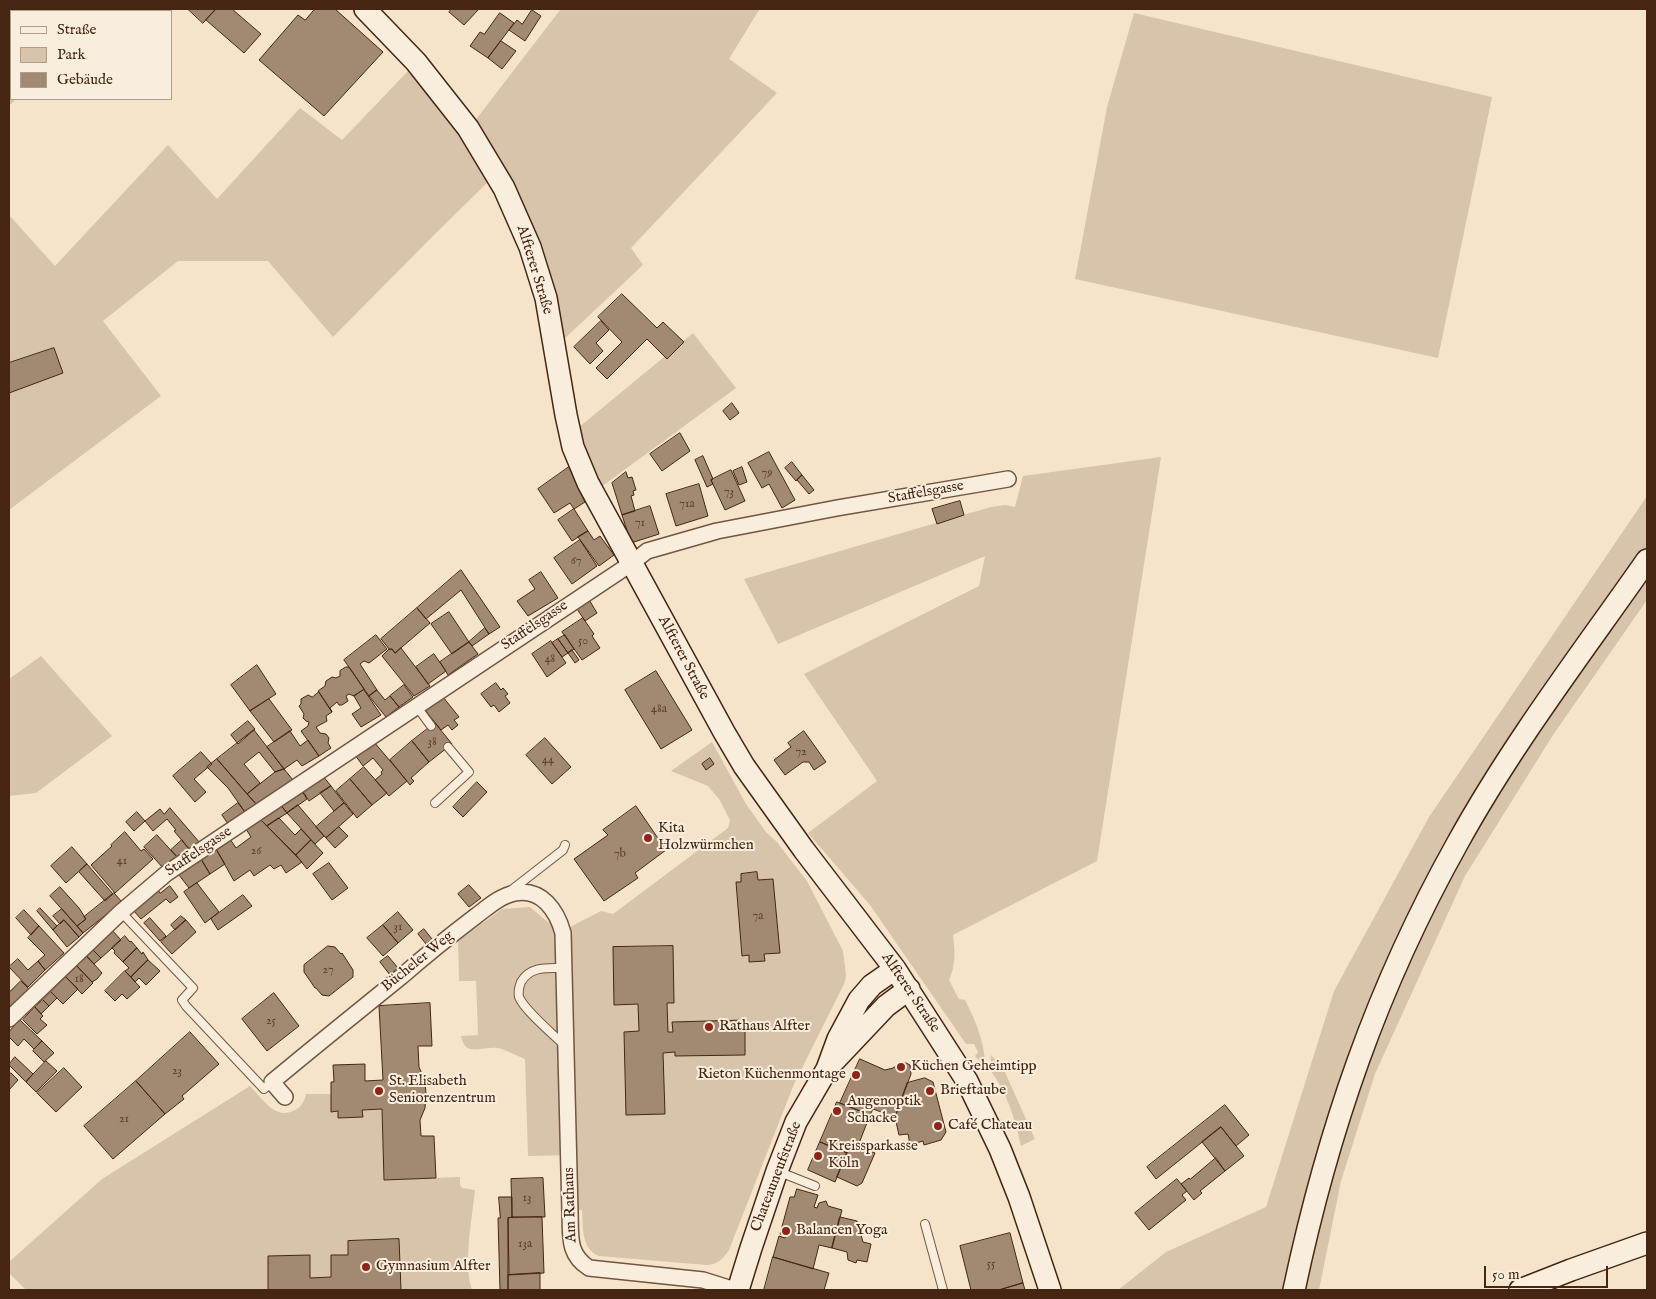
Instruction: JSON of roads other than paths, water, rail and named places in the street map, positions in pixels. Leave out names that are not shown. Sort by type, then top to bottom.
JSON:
[{"type":"street","name":"Alfterer Straße","points":[[365,9],[416,62],[468,128],[504,188],[530,247],[546,298],[573,447],[588,484],[744,766],[804,850],[895,969],[967,1080],[1000,1149],[1020,1197],[1050,1290]]},
{"type":"street","name":"Staffelsgasse","points":[[9,1019],[121,912],[167,873],[632,563],[647,551],[717,531],[837,508],[1008,479]]},
{"type":"street","points":[[1294,1290],[1320,1180],[1348,1087],[1368,1031],[1420,913],[1457,843],[1492,784],[1544,706],[1647,560]]},
{"type":"street","name":"Am Rathaus","points":[[500,899],[516,893],[529,894],[546,901],[554,909],[563,933],[571,1241],[576,1257],[580,1263],[588,1268],[703,1280],[737,1290]]},
{"type":"street","name":"Bücheler Weg","points":[[272,1082],[451,934],[500,899]]},
{"type":"street","name":"Chateauneufstraße","points":[[737,1290],[777,1171],[796,1122],[827,1069],[838,1038],[859,1000],[872,985],[895,969]]},
{"type":"street","name":"Chateauneufstraße","points":[[827,1069],[886,1006],[909,989]]},
{"type":"street","points":[[272,1082],[285,1097]]},
{"type":"street","points":[[1520,1290],[1647,1243]]},
{"type":"lane","points":[[417,707],[431,726]]},
{"type":"lane","points":[[434,803],[469,772],[448,747]]},
{"type":"lane","name":"Bücheler Weg","points":[[500,899],[563,850],[565,846]]},
{"type":"lane","points":[[121,912],[193,988],[182,1000],[264,1089],[272,1082]]},
{"type":"lane","points":[[563,968],[534,970],[523,979],[519,986],[518,994],[526,1007],[565,1047]]},
{"type":"lane","points":[[777,1171],[815,1186]]},
{"type":"lane","points":[[925,1224],[943,1290]]},
{"type":"place","name":"Kita Holzwürmchen","points":[[648,838]]},
{"type":"place","name":"Rathaus Alfter","points":[[709,1027]]},
{"type":"place","name":"Küchen Geheimtipp","points":[[901,1067]]},
{"type":"place","name":"Rieton Küchenmontage","points":[[856,1075]]},
{"type":"place","name":"St. Elisabeth Seniorenzentrum","points":[[379,1091]]},
{"type":"place","name":"Brieftaube","points":[[930,1091]]},
{"type":"place","name":"Augenoptik Schacke","points":[[837,1111]]},
{"type":"place","name":"Café Chateau","points":[[938,1126]]},
{"type":"place","name":"Kreissparkasse Köln","points":[[818,1156]]},
{"type":"place","name":"Balancen Yoga","points":[[786,1231]]},
{"type":"place","name":"Gymnasium Alfter","points":[[366,1267]]}]
